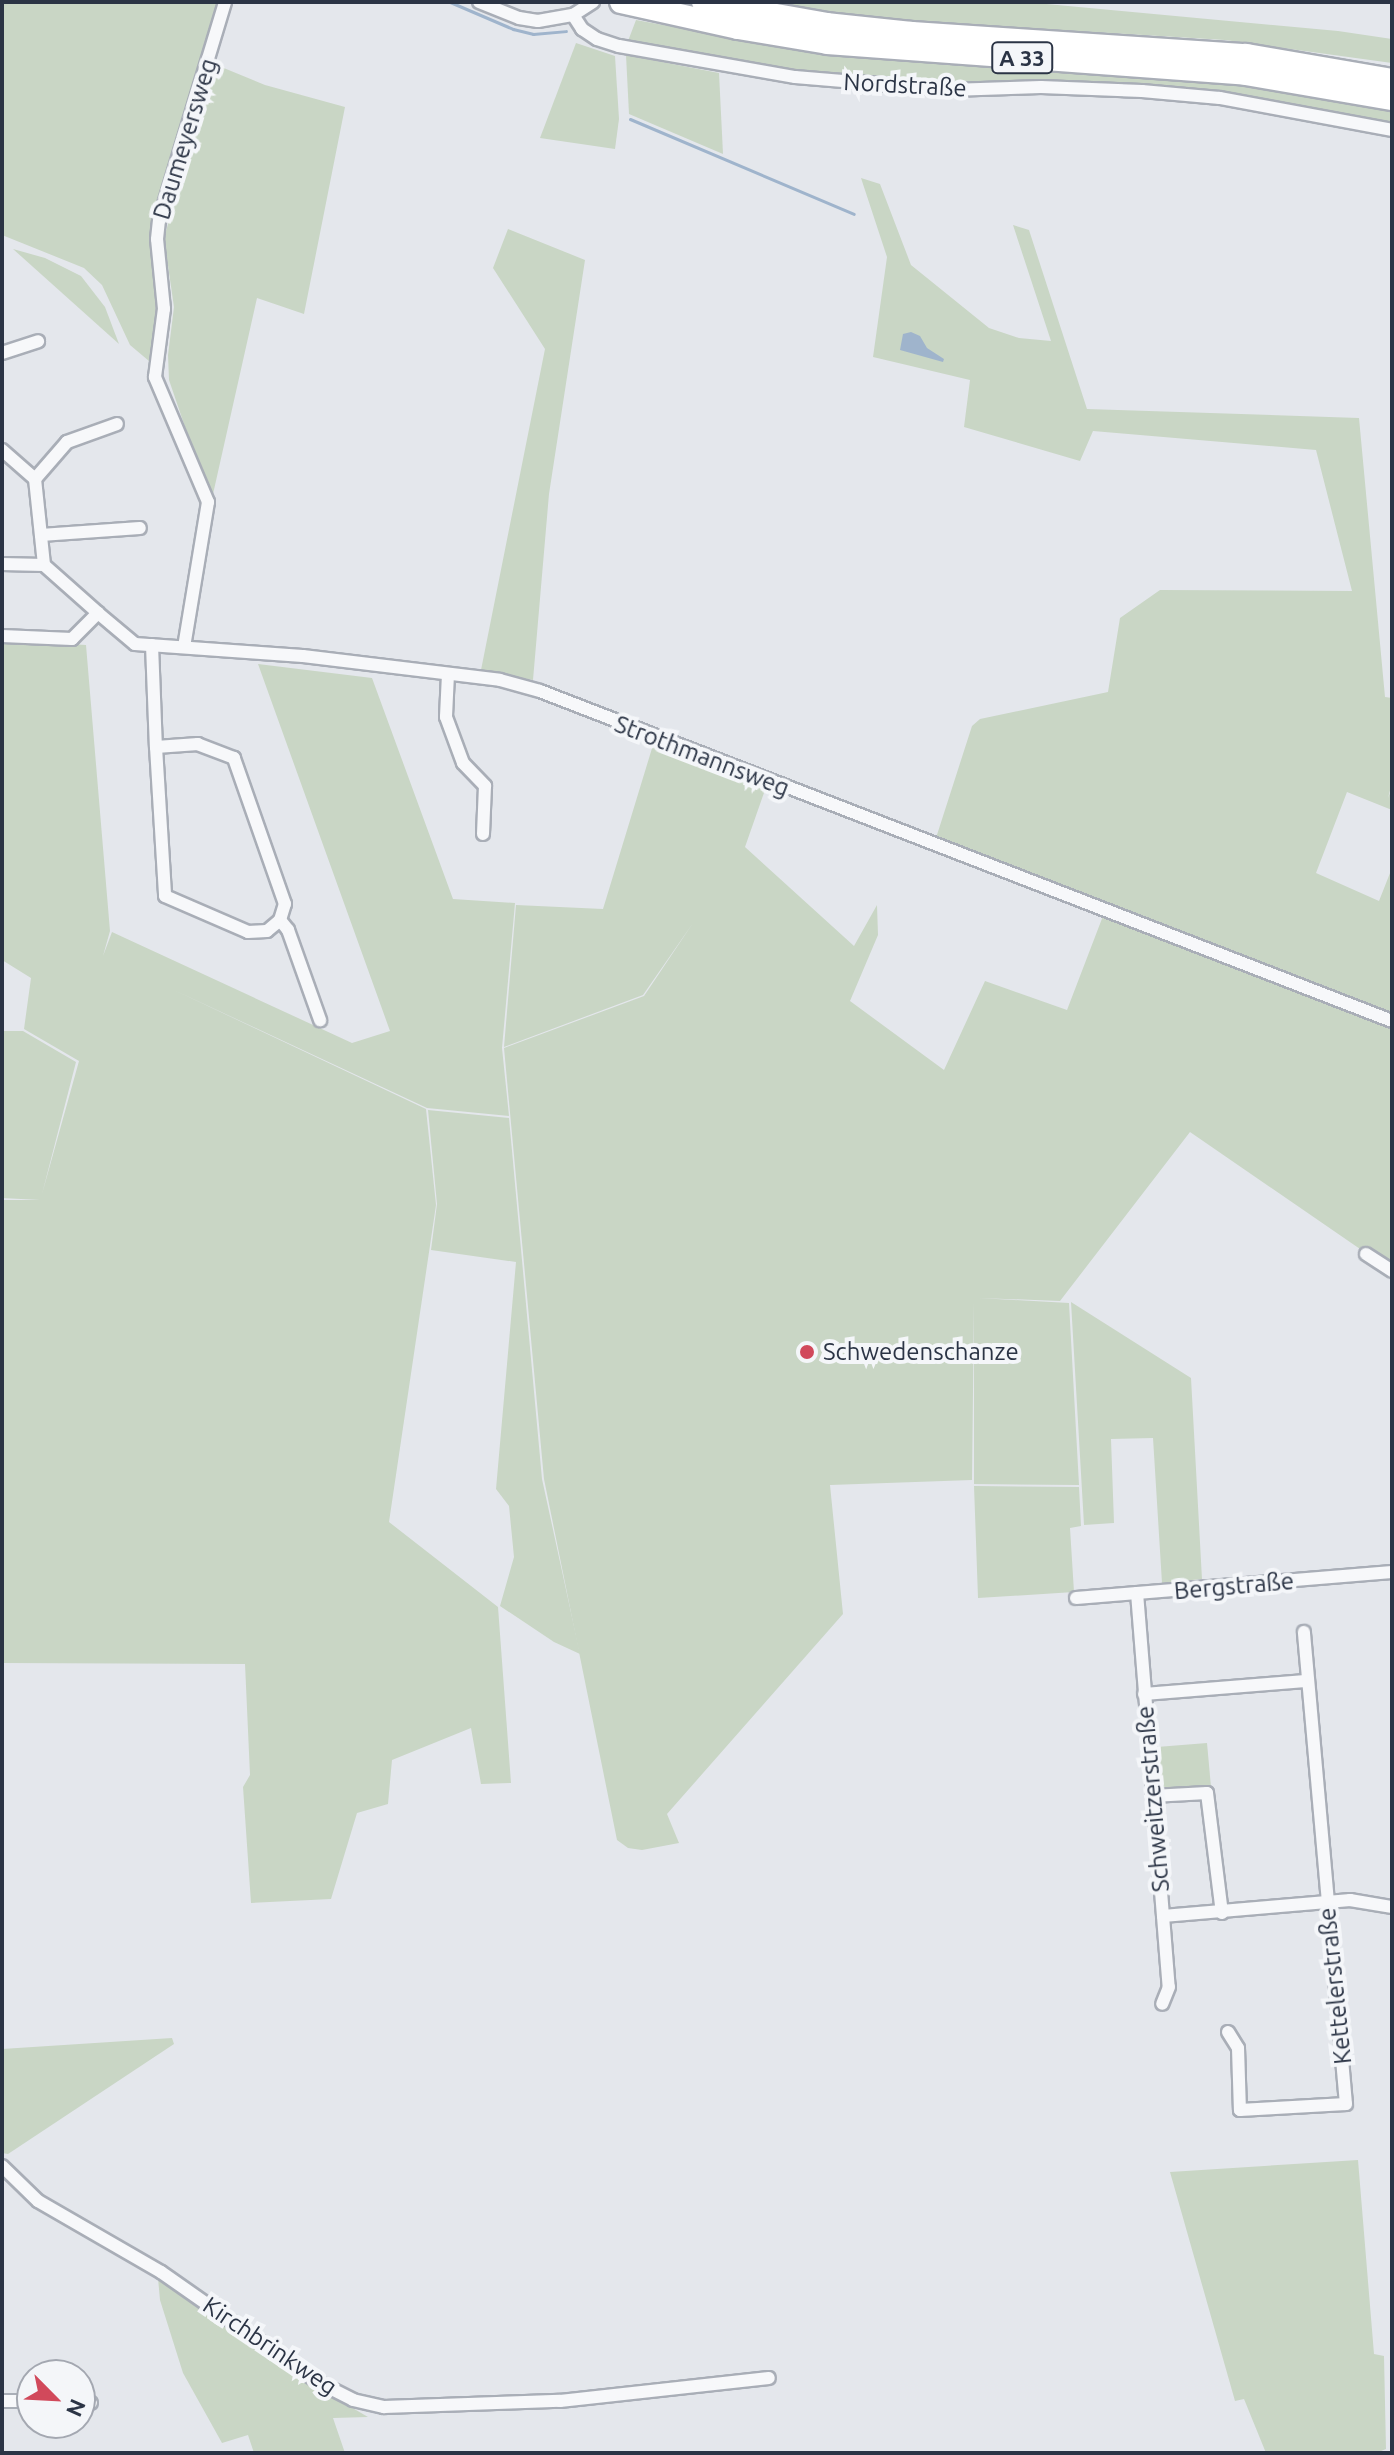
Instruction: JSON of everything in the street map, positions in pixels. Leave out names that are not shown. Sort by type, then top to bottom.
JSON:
[{"type":"highway","name":"A 33","points":[[621,2],[828,43],[1246,74],[1392,99]]},
{"type":"highway","name":"A 33","points":[[703,2],[826,24],[912,33],[1246,55],[1392,80]]},
{"type":"street","name":"Daumeyersweg","points":[[184,647],[208,502],[155,377],[164,309],[157,239],[159,221],[225,2]]},
{"type":"street","points":[[479,2],[519,18],[538,21],[573,15],[593,2]]},
{"type":"street","name":"Nordstraße","points":[[573,15],[589,34],[619,46],[795,77],[950,90],[1041,87],[1158,92],[1220,98],[1392,130]]},
{"type":"street","points":[[2,353],[38,341]]},
{"type":"street","points":[[35,479],[67,442],[117,424]]},
{"type":"street","points":[[2,450],[35,479],[44,565],[2,564]]},
{"type":"street","points":[[41,535],[140,528]]},
{"type":"street","name":"Strothmannsweg","points":[[44,565],[135,644],[303,656],[500,680],[540,691],[1392,1021]]},
{"type":"street","points":[[2,636],[72,639],[98,613]]},
{"type":"street","points":[[152,645],[156,747],[165,896],[248,932],[267,931],[280,920],[285,904],[234,758],[198,744],[156,747]]},
{"type":"street","points":[[448,674],[446,717],[463,763],[485,786],[483,834]]},
{"type":"street","points":[[280,920],[288,930],[320,1020]]},
{"type":"street","points":[[1366,1254],[1392,1271]]},
{"type":"street","name":"Bergstraße","points":[[1076,1598],[1392,1572]]},
{"type":"street","name":"Schweitzerstraße","points":[[1137,1593],[1169,1987],[1162,2004]]},
{"type":"street","name":"Kettelerstraße","points":[[1228,2032],[1238,2048],[1240,2110],[1346,2104],[1305,1681],[1304,1632]]},
{"type":"street","points":[[1144,1694],[1305,1681]]},
{"type":"street","points":[[1152,1796],[1207,1793],[1222,1913]]},
{"type":"street","points":[[1163,1916],[1350,1900],[1392,1907]]},
{"type":"street","name":"Kirchbrinkweg","points":[[2,2166],[38,2201],[161,2272],[318,2382],[353,2400],[384,2407],[560,2401],[769,2378]]},
{"type":"green space","points":[[2,2],[218,2],[152,219],[150,242],[158,311],[149,361],[130,345],[102,285],[84,268],[2,235]]},
{"type":"green space","points":[[756,2],[1025,2],[1338,31],[1392,39],[1392,63],[1225,40],[878,19]]},
{"type":"green space","points":[[636,20],[827,55],[1246,85],[1392,111],[1392,126],[1219,93],[952,85],[799,73],[628,41]]},
{"type":"green space","points":[[576,43],[615,56],[619,119],[615,149],[540,138]]},
{"type":"green space","points":[[626,55],[719,73],[723,154],[629,114]]},
{"type":"green space","points":[[214,64],[265,85],[345,107],[304,314],[257,298],[211,503],[169,380],[168,355],[174,307],[164,238]]},
{"type":"green space","points":[[861,178],[880,184],[911,265],[989,328],[1019,338],[1051,341],[1013,225],[1029,230],[1087,409],[1359,418],[1385,697],[1392,698],[1392,783],[1388,798],[1392,788],[1392,810],[1347,792],[1316,873],[1379,901],[1392,868],[1392,1014],[935,841],[972,726],[980,719],[1108,692],[1120,618],[1160,590],[1352,591],[1316,450],[1093,431],[1080,461],[964,427],[970,380],[873,357],[887,257]]},
{"type":"green space","points":[[508,229],[585,260],[549,494],[533,680],[481,670],[545,349],[493,268]]},
{"type":"green space","points":[[13,249],[45,258],[81,276],[105,307],[119,344]]},
{"type":"green space","points":[[2,640],[86,645],[110,931],[103,956],[112,932],[352,1043],[390,1031],[258,664],[372,678],[453,899],[515,903],[502,1048],[509,1116],[427,1108],[174,990],[426,1109],[436,1205],[389,1522],[498,1607],[511,1783],[481,1784],[471,1728],[392,1760],[388,1804],[357,1813],[331,1899],[251,1903],[243,1787],[250,1775],[245,1664],[2,1663],[2,1200],[40,1200],[2,1198],[2,1031],[23,1031],[76,1062],[42,1194],[79,1061],[24,1029],[31,978],[2,960]]},
{"type":"green space","points":[[653,745],[765,790],[745,847],[854,946],[877,905],[878,935],[850,1001],[944,1070],[985,981],[1067,1010],[1103,916],[1392,1026],[1392,1271],[1190,1132],[1060,1301],[979,1298],[1069,1303],[1079,1485],[974,1484],[974,1302],[972,1480],[830,1485],[843,1614],[667,1814],[679,1843],[642,1850],[628,1848],[617,1840],[544,1479],[504,1048],[644,996],[693,923],[643,995],[504,1047],[516,905],[603,909]]},
{"type":"green space","points":[[428,1110],[509,1118],[542,1479],[580,1654],[554,1642],[500,1606],[514,1557],[509,1506],[496,1489],[516,1262],[431,1250],[437,1204]]},
{"type":"green space","points":[[1071,1302],[1191,1378],[1202,1579],[1162,1583],[1153,1438],[1111,1439],[1114,1523],[1084,1525]]},
{"type":"green space","points":[[974,1486],[1079,1487],[1081,1526],[1070,1528],[1074,1592],[978,1598]]},
{"type":"green space","points":[[1207,1743],[1211,1787],[1160,1791],[1157,1747]]},
{"type":"green space","points":[[172,2038],[174,2044],[8,2154],[2,2153],[2,2049]]},
{"type":"green space","points":[[1358,2160],[1374,2354],[1384,2356],[1386,2449],[1376,2453],[1266,2453],[1244,2399],[1235,2401],[1170,2172]]},
{"type":"green space","points":[[158,2278],[270,2360],[368,2417],[333,2418],[345,2453],[254,2453],[248,2435],[222,2443],[183,2373],[160,2300]]},
{"type":"water","points":[[911,332],[920,336],[927,348],[944,359],[943,362],[900,350],[903,334]]},
{"type":"waterway","points":[[450,2],[513,29],[533,34],[566,31]]},
{"type":"waterway","points":[[630,119],[854,214]]},
{"type":"place","name":"Schwedenschanze","points":[[807,1352]]}]
